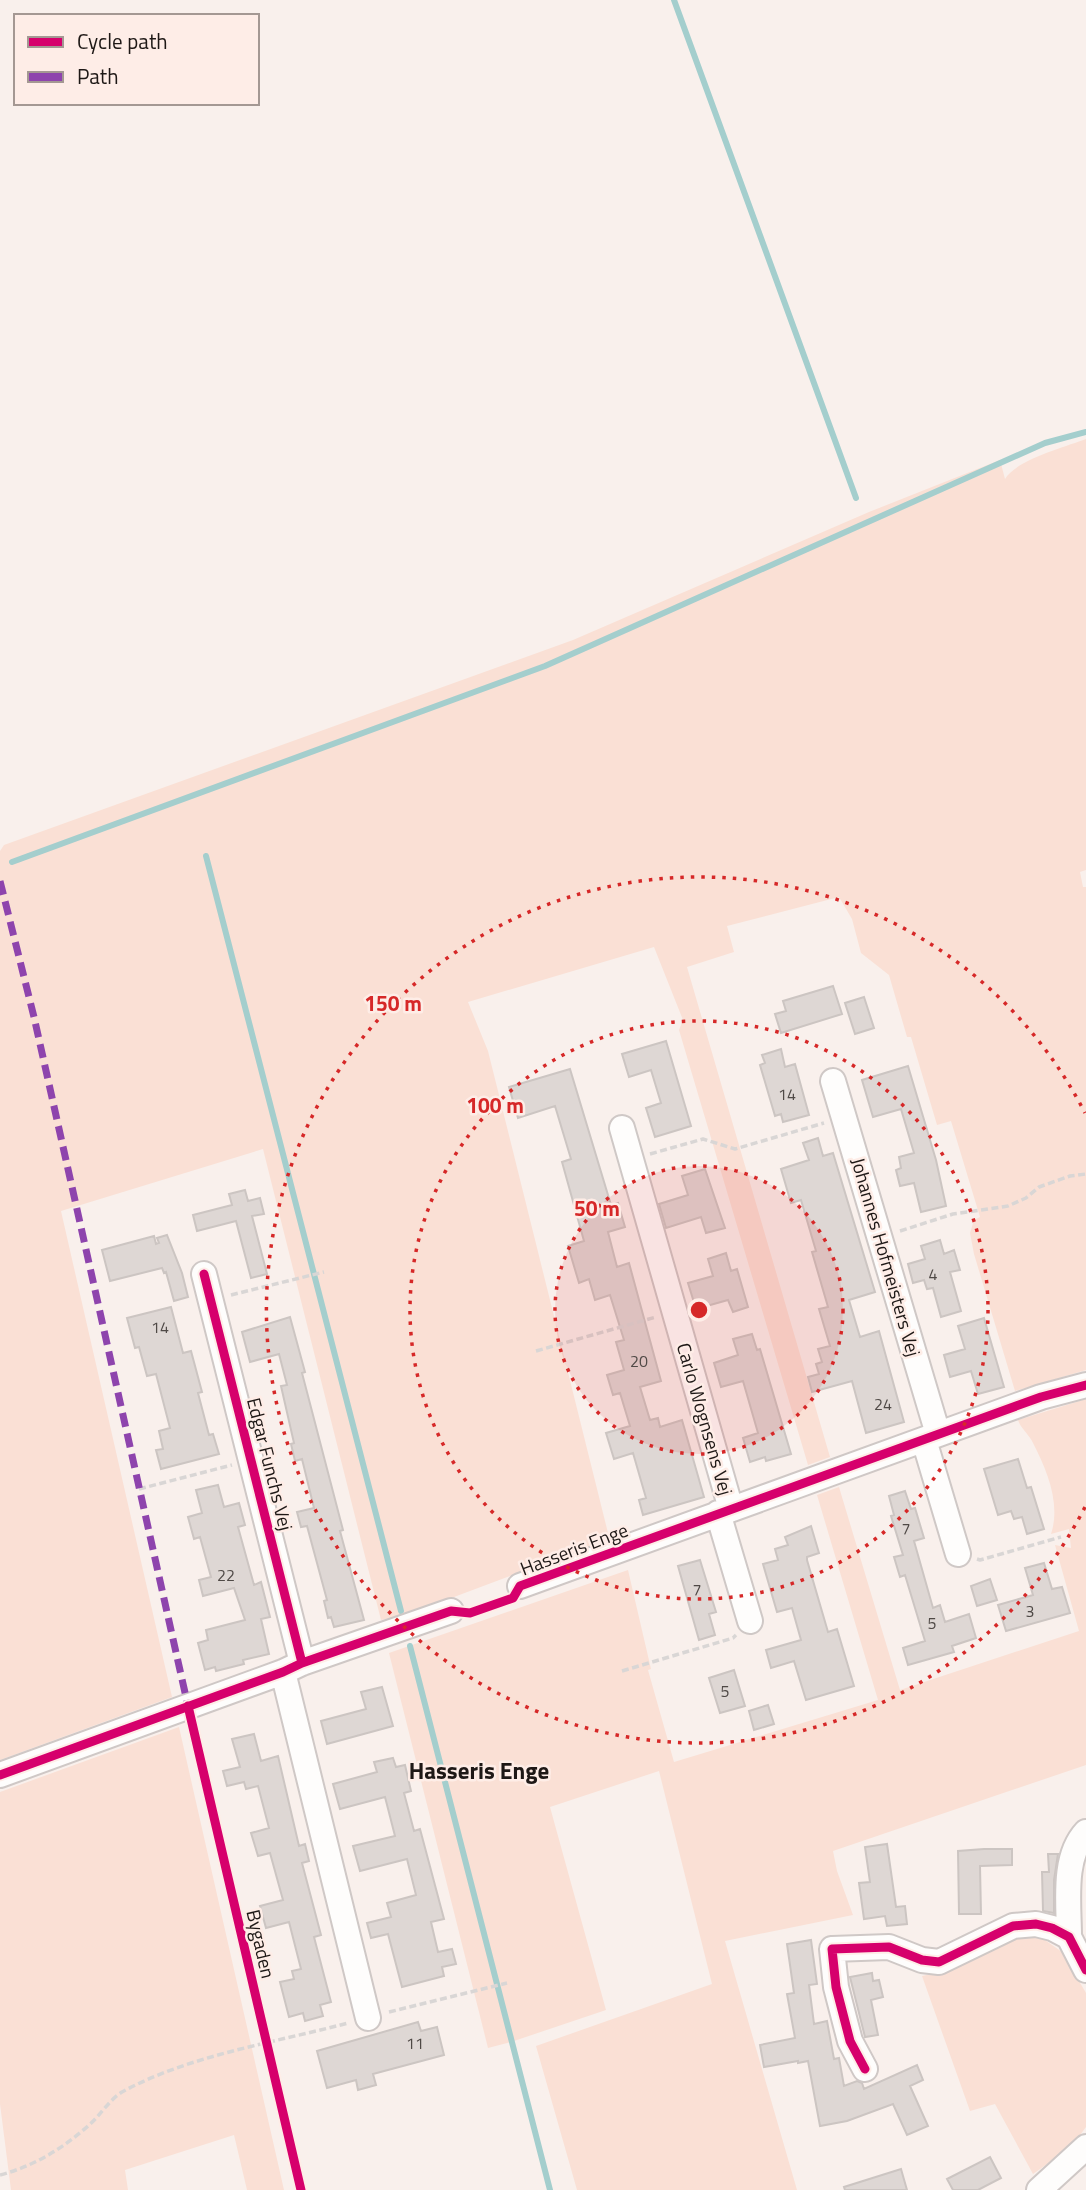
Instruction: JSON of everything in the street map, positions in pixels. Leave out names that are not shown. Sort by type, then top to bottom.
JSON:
[{"type":"street","name":"Johannes Hofmeisters Vej","points":[[833,1081],[879,1237],[958,1554]]},
{"type":"street","name":"Carlo Wognsens Vej","points":[[622,1128],[675,1312],[750,1621]]},
{"type":"street","name":"Edgar Funchs Vej","points":[[204,1274],[251,1460],[368,2018]]},
{"type":"street","name":"Hasseris Enge","points":[[520,1586],[1041,1397],[1086,1385]]},
{"type":"street","points":[[0,1775],[451,1611]]},
{"type":"street","points":[[1086,1832],[1074,1849],[1070,1867],[1069,1937],[1086,1970]]},
{"type":"street","points":[[865,2069],[850,2041],[836,1987],[832,1949],[889,1947],[922,1961],[939,1962],[1013,1926],[1036,1924],[1052,1928],[1069,1937]]},
{"type":"street","points":[[1039,2190],[1086,2147]]},
{"type":"path","points":[[631,1159],[703,1139],[735,1149],[844,1117]]},
{"type":"path","points":[[879,1237],[953,1214],[1009,1206],[1026,1198],[1039,1187],[1070,1176],[1086,1174]]},
{"type":"path","points":[[210,1300],[324,1272]]},
{"type":"path","points":[[536,1351],[675,1312]]},
{"type":"path","points":[[139,1489],[251,1460]]},
{"type":"path","points":[[958,1554],[980,1560],[1061,1537]]},
{"type":"path","points":[[622,1671],[733,1638],[750,1621]]},
{"type":"path","points":[[0,2175],[23,2169],[48,2157],[89,2125],[120,2094],[171,2071],[507,1983]]},
{"type":"path","points":[[264,2030],[270,2057]]},
{"type":"shaded area","points":[[1086,439],[1086,870],[1080,872],[1083,887],[1086,887],[1086,1370],[1015,1391],[974,1254],[970,1233],[974,1220],[980,1217],[951,1121],[937,1125],[889,975],[861,953],[852,919],[839,897],[727,926],[734,952],[687,967],[830,1457],[808,1465],[679,1030],[683,1020],[654,947],[468,1002],[488,1051],[609,1537],[592,1539],[593,1545],[406,1615],[381,1620],[263,1149],[61,1211],[172,1697],[0,1760],[0,851],[4,845],[573,640],[869,512],[1000,460],[1005,479],[1030,460]]},
{"type":"shaded area","points":[[1086,1399],[1086,1765],[833,1851],[837,1871],[853,1915],[725,1941],[797,2190],[577,2190],[536,2046],[712,1984],[659,1771],[550,1807],[606,2010],[488,2048],[389,1653],[628,1570],[651,1669],[648,1670],[674,1762],[878,1700],[817,1495],[839,1487],[900,1690],[1079,1631],[1055,1545],[1071,1548],[1069,1529],[1051,1534],[1054,1511],[1051,1487],[1038,1453],[1018,1420]]},
{"type":"shaded area","points":[[179,1727],[284,2190],[247,2190],[234,2135],[125,2170],[128,2190],[11,2190],[0,2104],[0,1792]]},
{"type":"shaded area","points":[[1024,1935],[1042,1938],[1062,1952],[1086,1993],[1086,2127],[1071,2147],[1033,2174],[995,2104],[970,2111],[922,1976],[946,1971],[1009,1937]]},
{"type":"building","points":[[833,986],[842,1014],[781,1033],[775,1014],[786,1011],[783,1001]]},
{"type":"building","points":[[864,997],[874,1028],[855,1034],[845,1003]]},
{"type":"building","points":[[666,1041],[691,1126],[655,1137],[646,1108],[661,1103],[651,1070],[629,1077],[622,1054]]},
{"type":"building","points":[[781,1049],[785,1067],[795,1064],[809,1115],[783,1122],[781,1114],[775,1116],[760,1065],[765,1063],[762,1055]]},
{"type":"building","points":[[908,1066],[936,1160],[946,1206],[921,1212],[914,1183],[900,1186],[896,1170],[901,1168],[899,1157],[914,1153],[901,1109],[873,1117],[862,1080]]},
{"type":"building","points":[[570,1069],[611,1205],[618,1203],[625,1227],[608,1232],[617,1267],[629,1263],[661,1381],[640,1387],[650,1420],[658,1418],[660,1427],[682,1420],[704,1497],[643,1515],[639,1500],[646,1498],[633,1453],[614,1459],[606,1433],[630,1426],[620,1393],[613,1395],[607,1375],[624,1370],[616,1342],[624,1340],[610,1295],[595,1300],[589,1279],[579,1283],[568,1246],[584,1241],[562,1162],[571,1159],[555,1106],[518,1118],[509,1087]]},
{"type":"building","points":[[818,1138],[823,1156],[833,1153],[875,1292],[849,1300],[860,1337],[879,1331],[904,1422],[866,1433],[852,1381],[812,1392],[808,1377],[819,1374],[816,1364],[822,1362],[818,1349],[830,1346],[819,1309],[828,1307],[801,1200],[791,1203],[781,1169],[809,1160],[803,1143]]},
{"type":"building","points":[[705,1169],[725,1228],[706,1233],[701,1217],[666,1228],[659,1204],[688,1195],[682,1176]]},
{"type":"building","points":[[245,1190],[248,1201],[260,1198],[264,1214],[252,1216],[267,1274],[251,1278],[236,1221],[197,1231],[193,1215],[232,1205],[229,1194]]},
{"type":"building","points":[[167,1235],[188,1297],[174,1301],[166,1272],[164,1273],[162,1268],[110,1281],[102,1250],[154,1236],[156,1244],[159,1243],[157,1238]]},
{"type":"building","points":[[940,1240],[944,1254],[954,1250],[960,1270],[950,1272],[961,1311],[941,1317],[933,1288],[927,1289],[924,1280],[913,1283],[908,1264],[925,1259],[921,1246]]},
{"type":"building","points":[[726,1253],[731,1271],[737,1269],[748,1307],[733,1312],[728,1300],[696,1309],[688,1283],[713,1276],[708,1259]]},
{"type":"building","points":[[171,1307],[183,1353],[191,1351],[202,1392],[198,1393],[209,1435],[213,1434],[219,1454],[161,1469],[156,1450],[163,1449],[159,1431],[170,1428],[156,1374],[147,1376],[139,1347],[135,1348],[127,1318]]},
{"type":"building","points":[[290,1317],[343,1530],[340,1531],[364,1620],[334,1627],[331,1617],[328,1618],[324,1601],[327,1600],[307,1526],[301,1527],[297,1512],[314,1508],[302,1459],[295,1461],[291,1444],[294,1443],[281,1386],[287,1385],[279,1354],[250,1362],[242,1332]]},
{"type":"building","points":[[984,1318],[1004,1387],[978,1394],[971,1371],[950,1377],[944,1355],[965,1349],[958,1326]]},
{"type":"building","points":[[752,1334],[757,1350],[760,1349],[791,1454],[750,1462],[743,1438],[758,1433],[743,1381],[721,1387],[714,1363],[738,1355],[733,1339]]},
{"type":"building","points":[[1018,1459],[1027,1488],[1031,1487],[1044,1529],[1027,1534],[1022,1517],[1014,1519],[1011,1511],[998,1515],[984,1469]]},
{"type":"building","points":[[218,1485],[224,1507],[239,1503],[245,1525],[238,1527],[254,1585],[261,1582],[270,1617],[261,1619],[269,1654],[243,1660],[244,1664],[216,1671],[215,1667],[205,1670],[198,1643],[208,1640],[206,1630],[245,1620],[234,1588],[203,1596],[199,1580],[211,1577],[200,1537],[194,1539],[188,1517],[202,1513],[196,1490]]},
{"type":"building","points":[[905,1491],[911,1509],[915,1508],[924,1538],[914,1541],[933,1608],[940,1605],[945,1622],[969,1614],[976,1638],[952,1646],[954,1652],[908,1665],[903,1648],[925,1641],[905,1575],[900,1577],[894,1557],[903,1555],[891,1516],[894,1515],[889,1496]]},
{"type":"building","points":[[811,1526],[819,1553],[807,1557],[807,1560],[828,1632],[837,1629],[854,1686],[806,1700],[794,1661],[771,1668],[766,1650],[801,1640],[792,1608],[777,1612],[763,1564],[778,1560],[775,1549],[788,1545],[785,1537]]},
{"type":"building","points":[[700,1560],[716,1612],[709,1614],[715,1635],[699,1640],[678,1566]]},
{"type":"building","points":[[1044,1563],[1052,1589],[1062,1587],[1070,1613],[1006,1631],[998,1605],[1033,1595],[1025,1568]]},
{"type":"building","points":[[990,1579],[997,1600],[977,1606],[971,1586]]},
{"type":"building","points":[[734,1670],[745,1706],[720,1713],[709,1678]]},
{"type":"building","points":[[382,1687],[393,1726],[327,1744],[321,1721],[366,1709],[361,1692]]},
{"type":"building","points":[[768,1705],[774,1724],[754,1730],[749,1711]]},
{"type":"building","points":[[254,1734],[261,1761],[278,1756],[299,1846],[305,1844],[309,1861],[302,1863],[321,1935],[314,1937],[331,2002],[320,2005],[323,2016],[305,2021],[303,2013],[289,2017],[280,1982],[294,1979],[292,1971],[301,1969],[289,1922],[266,1928],[260,1906],[283,1900],[270,1853],[258,1856],[251,1833],[269,1828],[258,1786],[246,1789],[244,1782],[227,1786],[223,1771],[240,1767],[232,1739]]},
{"type":"building","points":[[393,1758],[396,1767],[405,1765],[411,1791],[404,1793],[414,1831],[420,1829],[444,1919],[431,1922],[438,1952],[452,1949],[456,1964],[442,1967],[444,1976],[402,1987],[388,1934],[371,1938],[367,1923],[391,1917],[387,1903],[416,1895],[407,1859],[360,1871],[353,1846],[395,1836],[385,1797],[340,1809],[333,1784],[377,1772],[374,1762]]},
{"type":"building","points":[[887,1844],[896,1907],[905,1906],[907,1924],[887,1926],[885,1916],[864,1919],[859,1883],[870,1882],[865,1847]]},
{"type":"building","points":[[1012,1849],[1012,1865],[980,1866],[981,1914],[959,1914],[958,1851]]},
{"type":"building","points":[[1048,1854],[1058,1854],[1054,1880],[1054,1913],[1043,1911],[1042,1872],[1049,1872]]},
{"type":"building","points":[[811,1940],[817,1984],[809,1985],[814,2024],[827,2021],[834,2059],[839,2058],[844,2086],[857,2081],[862,2083],[864,2089],[917,2065],[923,2080],[910,2086],[928,2126],[907,2135],[893,2104],[847,2121],[820,2126],[808,2061],[764,2067],[760,2045],[795,2038],[787,1994],[794,1993],[787,1944]]},
{"type":"building","points":[[872,1973],[873,1981],[879,1980],[883,1997],[871,2000],[878,2035],[865,2037],[850,1977]]},
{"type":"building","points":[[418,2022],[421,2031],[437,2027],[444,2055],[373,2074],[376,2085],[358,2090],[356,2080],[327,2088],[317,2051]]},
{"type":"building","points":[[990,2157],[1001,2178],[978,2190],[953,2190],[947,2179]]},
{"type":"building","points":[[901,2169],[907,2190],[845,2190],[844,2187]]},
{"type":"waterway","points":[[674,0],[856,498]]},
{"type":"waterway","points":[[12,862],[545,666],[1045,443],[1086,432]]},
{"type":"waterway","points":[[206,856],[401,1611]]},
{"type":"waterway","points":[[410,1646],[550,2190]]},
{"type":"marked path","points":[[0,881],[34,1017],[188,1706]]},
{"type":"cycle path","points":[[204,1274],[302,1663]]},
{"type":"cycle path","points":[[0,1775],[451,1611],[470,1613],[513,1598],[520,1586],[1041,1397],[1086,1385]]},
{"type":"cycle path","name":"Bygaden","points":[[188,1706],[301,2190]]},
{"type":"cycle path","points":[[865,2069],[850,2041],[836,1987],[832,1949],[889,1947],[922,1960],[939,1962],[1013,1926],[1036,1924],[1052,1928],[1069,1937],[1086,1970]]},
{"type":"district","name":"Hasseris Enge","points":[[479,1771]]}]
